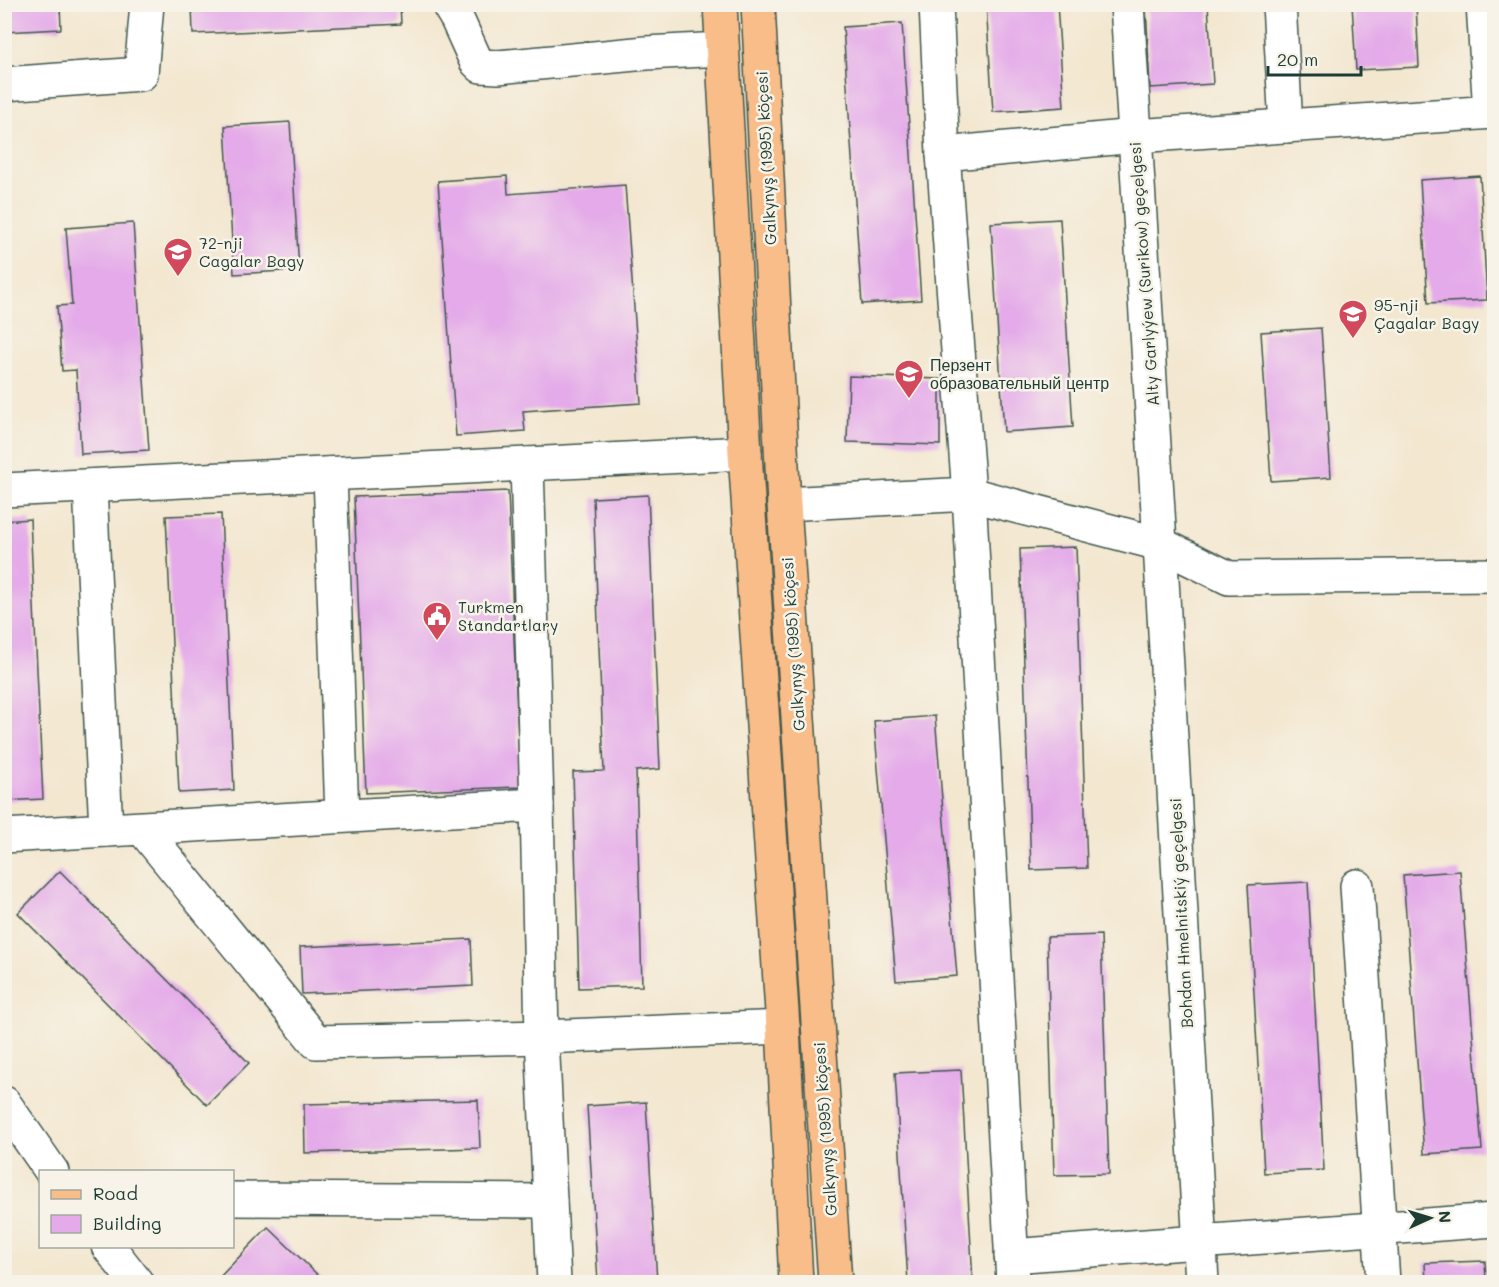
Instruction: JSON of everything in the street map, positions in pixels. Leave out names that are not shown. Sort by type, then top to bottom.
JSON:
[{"type":"main road","points":[[720,4],[745,453],[783,1027],[796,1282]]},
{"type":"main road","name":"Galkynyş (1995) köçesi","points":[[758,4],[784,504],[835,1282]]},
{"type":"street","points":[[4,84],[141,74],[147,4]]},
{"type":"street","points":[[936,4],[943,154],[969,494],[1012,1269],[1199,1242],[1494,1220]]},
{"type":"street","name":"Alty Garlyýew (Surikow) geçelgesi","points":[[1127,4],[1160,544]]},
{"type":"street","points":[[1279,4],[1286,126]]},
{"type":"street","points":[[943,154],[1135,136],[1492,112],[1483,4]]},
{"type":"street","points":[[454,9],[476,61],[481,66],[498,67],[646,53],[722,49]]},
{"type":"street","points":[[4,490],[745,453]]},
{"type":"street","points":[[527,464],[542,1037],[554,1282]]},
{"type":"street","points":[[330,474],[342,816]]},
{"type":"street","points":[[90,486],[106,830]]},
{"type":"street","points":[[784,504],[969,494],[1160,544],[1228,579],[1494,575]]},
{"type":"street","name":"Bohdan Hmelnitskiý geçelgesi","points":[[1160,544],[1202,1282]]},
{"type":"street","points":[[4,836],[537,805]]},
{"type":"street","points":[[142,828],[316,1042],[542,1037],[783,1027]]},
{"type":"street","points":[[1357,886],[1383,1282]]},
{"type":"street","points":[[4,1102],[51,1170]]},
{"type":"street","points":[[234,1199],[550,1201]]},
{"type":"street","points":[[110,1248],[136,1282]]},
{"type":"building","points":[[4,4],[60,4],[61,29],[4,32]]},
{"type":"building","points":[[192,4],[400,4],[401,24],[193,34]]},
{"type":"building","points":[[986,4],[1057,4],[1064,107],[993,112]]},
{"type":"building","points":[[1146,4],[1208,4],[1213,84],[1150,88]]},
{"type":"building","points":[[1352,4],[1416,4],[1419,67],[1356,70]]},
{"type":"building","points":[[902,23],[921,300],[862,304],[843,27]]},
{"type":"building","points":[[290,122],[299,270],[234,274],[225,126]]},
{"type":"building","points":[[507,176],[508,194],[625,185],[641,403],[523,411],[525,431],[456,436],[438,181]]},
{"type":"building","points":[[1480,176],[1487,300],[1428,303],[1420,180]]},
{"type":"building","points":[[1060,219],[1073,427],[1004,432],[991,223]]},
{"type":"building","points":[[133,223],[149,450],[81,454],[76,370],[62,371],[57,306],[72,305],[66,228]]},
{"type":"building","points":[[1321,328],[1331,477],[1271,481],[1261,332]]},
{"type":"building","points":[[849,376],[940,379],[940,445],[847,442]]},
{"type":"building","name":"Turkmen Standartlary","points":[[508,491],[520,787],[366,793],[354,497]]},
{"type":"building","points":[[648,495],[660,769],[636,771],[642,986],[579,988],[573,772],[604,771],[593,498]]},
{"type":"building","points":[[221,514],[234,790],[179,793],[166,516]]},
{"type":"building","points":[[30,519],[43,799],[4,801],[4,521]]},
{"type":"building","points":[[1076,547],[1087,868],[1031,870],[1020,549]]},
{"type":"building","points":[[935,716],[957,976],[896,981],[874,721]]},
{"type":"building","points":[[60,871],[249,1063],[207,1105],[18,913]]},
{"type":"building","points":[[1460,871],[1482,1150],[1424,1154],[1403,875]]},
{"type":"building","points":[[1308,882],[1324,1170],[1264,1173],[1248,885]]},
{"type":"building","points":[[1101,935],[1109,1174],[1054,1175],[1047,937]]},
{"type":"building","points":[[471,939],[473,986],[302,994],[300,947]]},
{"type":"building","points":[[961,1070],[973,1282],[908,1282],[895,1073]]},
{"type":"building","points":[[478,1100],[480,1148],[305,1153],[304,1104]]},
{"type":"building","points":[[646,1102],[657,1282],[598,1282],[587,1106]]},
{"type":"building","points":[[268,1227],[325,1282],[215,1282]]},
{"type":"building","points":[[1485,1261],[1486,1282],[1426,1282],[1425,1263]]},
{"type":"place","name":"72-nji Cagalar Bagy","points":[[178,278]]},
{"type":"place","name":"95-nji Çagalar Bagy","points":[[1353,340]]},
{"type":"place","name":"Перзент образовательный центр","points":[[909,400]]},
{"type":"place","name":"Turkmen Standartlary","points":[[437,642]]}]
